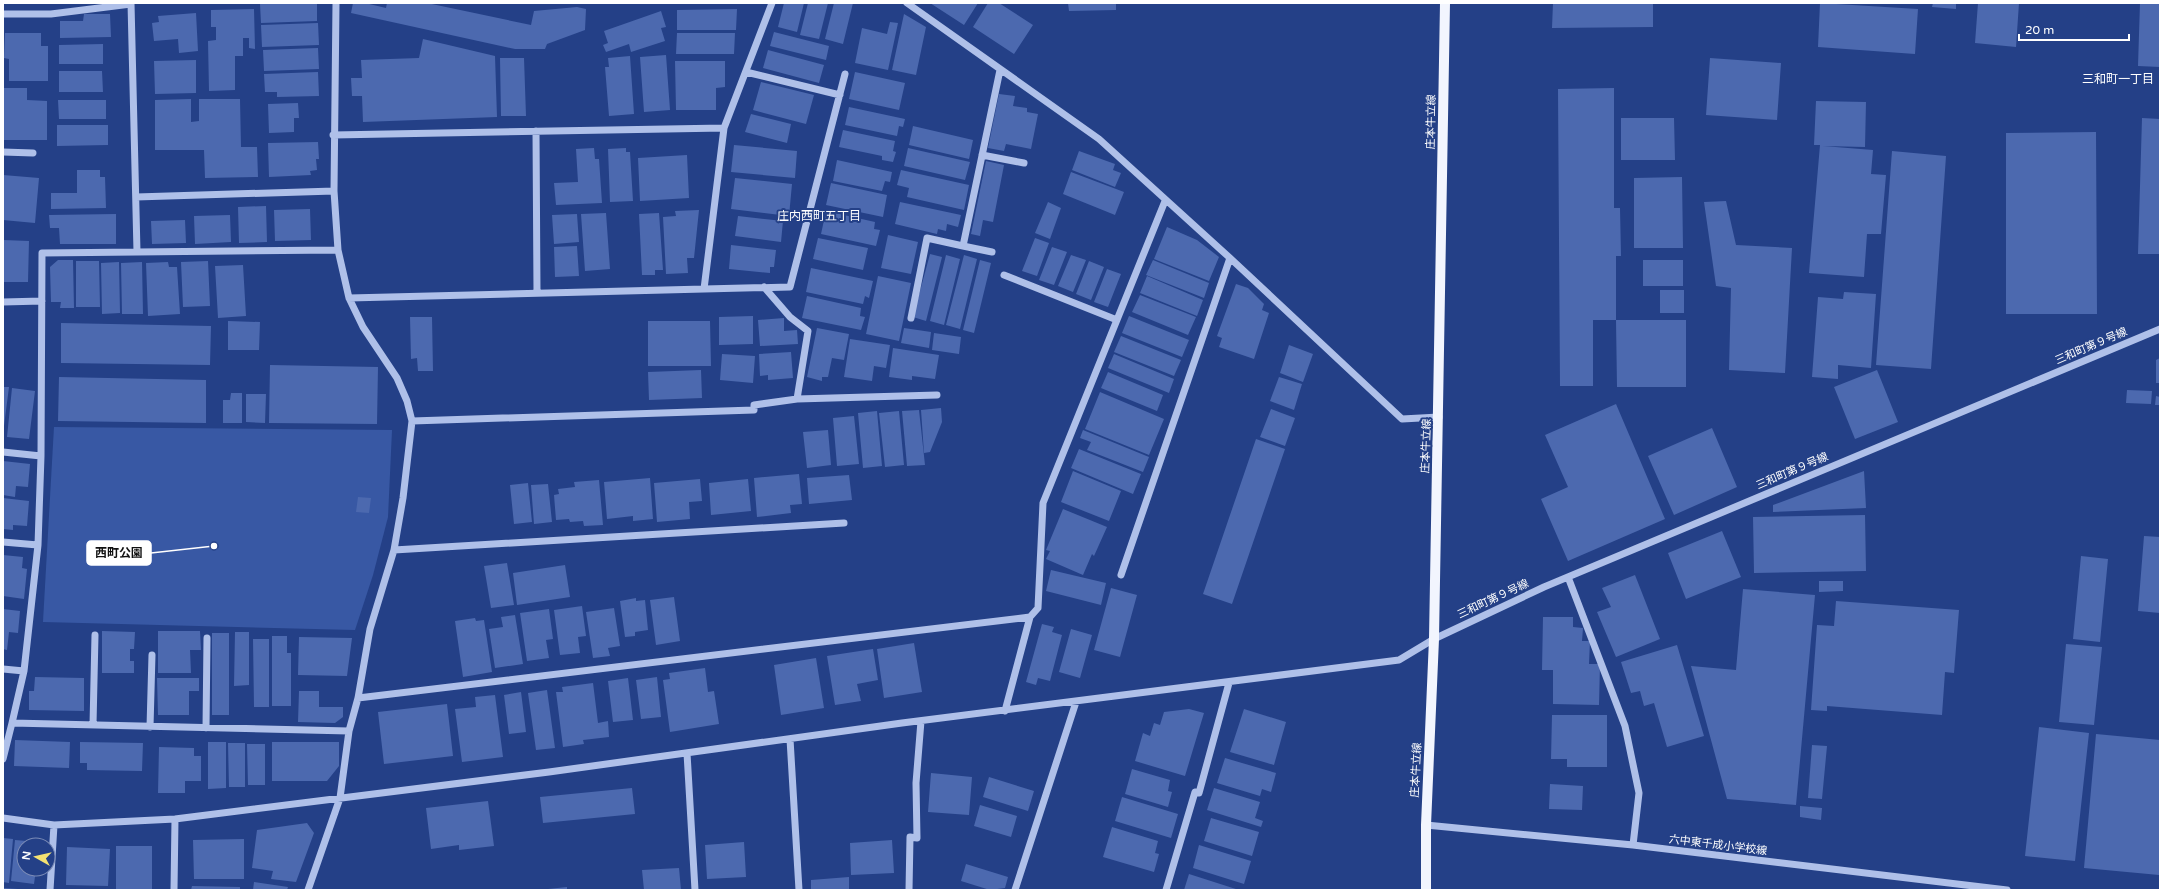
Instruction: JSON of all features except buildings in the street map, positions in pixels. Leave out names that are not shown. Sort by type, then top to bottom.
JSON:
[{"type":"main road","name":"庄本牛立線","points":[[1426,890],[1426,825],[1434,639],[1445,3]]},
{"type":"street","points":[[3,14],[51,14],[131,3],[138,252]]},
{"type":"street","points":[[308,890],[340,798],[349,731],[358,698],[370,629],[394,550],[403,498],[412,421],[407,401],[397,378],[363,327],[349,298],[338,250],[334,191],[336,3]]},
{"type":"street","points":[[704,289],[724,128],[772,3]]},
{"type":"street","points":[[907,3],[1099,139],[1165,201],[1230,258],[1402,419],[1438,417]]},
{"type":"street","points":[[963,246],[1000,70]]},
{"type":"street","points":[[746,72],[840,95]]},
{"type":"street","points":[[349,298],[537,292],[790,287],[845,74]]},
{"type":"street","points":[[334,135],[724,128]]},
{"type":"street","points":[[536,131],[537,292]]},
{"type":"street","points":[[3,152],[33,152]]},
{"type":"street","points":[[982,154],[1024,163]]},
{"type":"street","points":[[136,196],[334,191]]},
{"type":"street","points":[[1005,711],[1030,617],[1038,608],[1043,503],[1165,201]]},
{"type":"street","points":[[911,318],[927,238],[992,252]]},
{"type":"street","points":[[3,759],[24,671],[38,545],[41,456],[42,253],[338,250]]},
{"type":"street","points":[[1121,576],[1230,258]]},
{"type":"street","points":[[1004,275],[1117,320]]},
{"type":"street","points":[[764,287],[790,318],[808,331],[797,399]]},
{"type":"street","points":[[3,302],[42,301]]},
{"type":"street","name":"三和町第９号線","points":[[3,818],[54,825],[175,819],[1399,660],[1434,639],[1568,577],[2160,329]]},
{"type":"street","points":[[412,421],[754,410],[754,405],[797,399],[937,395]]},
{"type":"street","points":[[3,452],[41,456]]},
{"type":"street","points":[[394,550],[844,523]]},
{"type":"street","points":[[3,542],[38,545]]},
{"type":"street","points":[[1568,577],[1625,726],[1639,793],[1633,846]]},
{"type":"street","points":[[358,698],[1030,617]]},
{"type":"street","points":[[93,725],[95,635]]},
{"type":"street","points":[[206,728],[207,638]]},
{"type":"street","points":[[150,727],[152,655]]},
{"type":"street","points":[[3,669],[24,671]]},
{"type":"street","points":[[1166,890],[1194,792],[1199,793],[1229,683]]},
{"type":"street","points":[[1015,890],[1076,702]]},
{"type":"street","points":[[909,890],[910,837],[917,838],[916,783],[921,722]]},
{"type":"street","points":[[12,723],[349,731]]},
{"type":"street","points":[[790,739],[799,890]]},
{"type":"street","points":[[687,753],[695,890]]},
{"type":"street","points":[[174,890],[175,819]]},
{"type":"street","points":[[50,890],[54,825]]},
{"type":"street","name":"六中東千成小学校線","points":[[1426,825],[1633,846],[2007,890]]},
{"type":"shaded area","points":[[54,427],[392,430],[388,517],[373,575],[355,630],[43,622]]},
{"type":"place","name":"西町公園","points":[[214,546]]},
{"type":"district","name":"三和町一丁目","points":[[2118,79]]},
{"type":"district","name":"庄内西町五丁目","points":[[819,216]]}]
